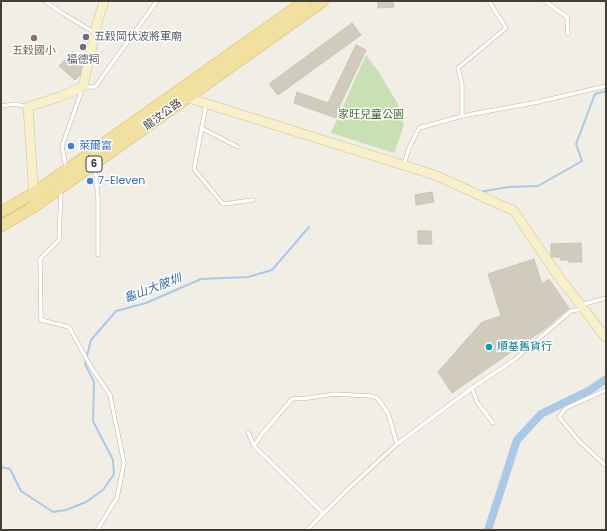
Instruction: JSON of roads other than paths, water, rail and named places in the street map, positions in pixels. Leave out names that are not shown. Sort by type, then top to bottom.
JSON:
[{"type":"main road","name":"龍汶公路","points":[[181,96],[305,1]]},
{"type":"main road","name":"龍汶公路","points":[[1,212],[69,175],[92,159],[162,102],[181,96],[323,1]]},
{"type":"main road","name":"龍汶公路","points":[[1,226],[35,206],[61,187],[69,175]]},
{"type":"street","points":[[35,206],[28,107],[84,87],[95,33],[104,1]]},
{"type":"street","points":[[181,96],[435,174],[514,211],[556,273],[606,338]]},
{"type":"lane","points":[[45,1],[95,33]]},
{"type":"lane","points":[[69,175],[62,146],[84,87],[94,87],[158,1]]},
{"type":"lane","points":[[545,1],[567,17],[568,34]]},
{"type":"lane","points":[[462,116],[462,85],[458,68],[506,28],[490,2]]},
{"type":"lane","points":[[404,165],[409,148],[419,128],[462,116],[538,102],[606,86]]},
{"type":"lane","points":[[1,106],[16,104],[28,107]]},
{"type":"lane","points":[[206,104],[194,169],[223,204],[253,200]]},
{"type":"lane","points":[[201,128],[238,147]]},
{"type":"lane","points":[[92,159],[98,199],[98,255]]},
{"type":"lane","points":[[61,187],[59,240],[40,259],[41,320],[69,327],[88,362],[110,395],[124,463],[117,498],[96,530]]},
{"type":"lane","points":[[307,530],[397,444],[472,388],[514,360],[571,311],[606,298]]},
{"type":"lane","points":[[472,388],[477,402],[493,423]]},
{"type":"lane","points":[[606,390],[566,408],[559,417],[579,441],[606,466]]},
{"type":"lane","points":[[254,446],[262,434],[292,399],[335,394],[371,396],[377,398],[388,413],[397,444]]},
{"type":"lane","points":[[248,432],[254,446],[324,513]]},
{"type":"waterway","name":"龜山大陂圳","points":[[480,192],[508,187],[538,186],[582,161],[576,144],[595,94],[606,91]]},
{"type":"waterway","name":"龜山大陂圳","points":[[1,467],[10,469],[21,491],[53,512],[66,510],[86,502],[103,490],[114,474],[113,460],[93,421],[94,382],[85,364],[91,340],[116,311],[146,303],[201,279],[248,277],[272,270],[309,227]]},
{"type":"waterway","points":[[488,530],[517,440],[541,414],[590,390],[606,379]]},
{"type":"place","name":"五穀岡伏波將軍廟","points":[[86,37]]},
{"type":"place","name":"五穀國小","points":[[34,38]]},
{"type":"place","name":"福德祠","points":[[83,47]]},
{"type":"place","name":"萊爾富","points":[[71,146]]},
{"type":"place","name":"7-Eleven","points":[[90,181]]},
{"type":"place","name":"順基舊貨行","points":[[489,347]]},
{"type":"park label","name":"家旺兒童公園","points":[[371,115]]}]
